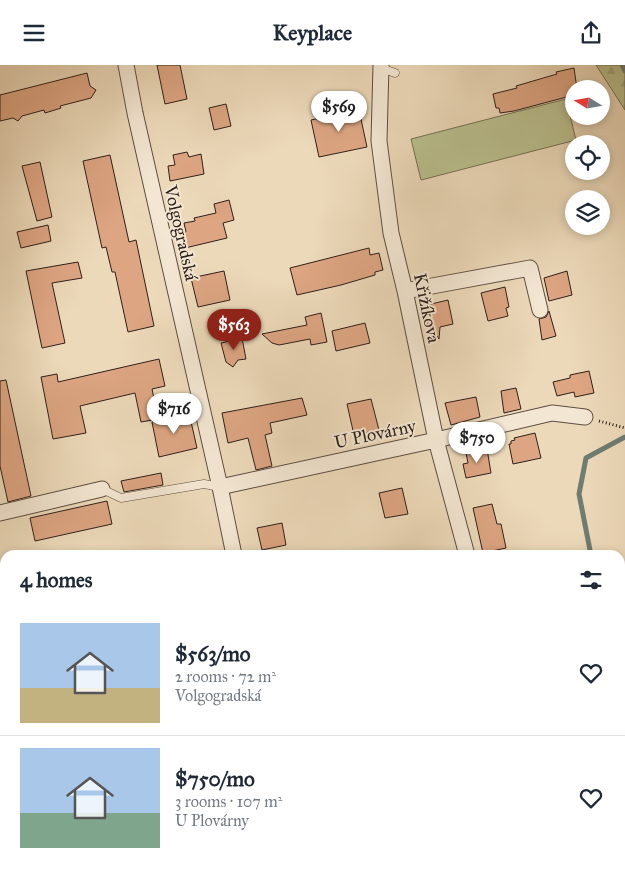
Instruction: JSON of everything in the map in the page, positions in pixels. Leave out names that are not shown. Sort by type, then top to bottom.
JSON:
[{"type":"street","name":"Volgogradská","points":[[126,65],[233,550]]},
{"type":"street","name":"Křižíkova","points":[[386,69],[379,141],[391,233],[436,440],[466,550]]},
{"type":"street","points":[[405,291],[530,268],[540,310]]},
{"type":"street","name":"U Plovárny","points":[[220,487],[552,413],[585,417]]},
{"type":"street","points":[[0,513],[102,489]]},
{"type":"lane","points":[[102,489],[121,499],[204,484],[220,487]]},
{"type":"path","points":[[585,417],[625,428]]},
{"type":"green space","points":[[596,65],[625,65],[625,110],[610,87],[610,80],[606,80]]},
{"type":"green space","points":[[565,99],[565,125],[572,125],[575,135],[565,135],[565,143],[421,180],[411,139]]},
{"type":"building","points":[[157,65],[180,65],[187,99],[165,104]]},
{"type":"building","points":[[574,68],[576,80],[565,80],[565,97],[514,111],[500,113],[499,108],[496,108],[493,94],[517,88],[516,86],[557,74],[556,72]]},
{"type":"building","points":[[87,73],[90,86],[96,90],[91,98],[60,106],[61,108],[45,113],[44,110],[22,116],[18,121],[13,118],[0,121],[0,95]]},
{"type":"building","points":[[226,104],[231,126],[214,130],[209,108]]},
{"type":"building","points":[[359,110],[367,147],[319,157],[311,120]]},
{"type":"building","points":[[187,152],[189,157],[201,154],[204,174],[170,181],[168,166],[175,165],[173,155]]},
{"type":"building","points":[[110,155],[129,242],[136,240],[154,326],[128,332],[115,272],[112,272],[106,247],[102,248],[83,161]]},
{"type":"building","points":[[40,162],[52,217],[37,221],[22,166]]},
{"type":"building","points":[[229,200],[234,220],[223,223],[227,238],[185,248],[182,233],[186,232],[184,223],[195,221],[194,218],[216,213],[214,204]]},
{"type":"building","points":[[48,225],[51,241],[21,248],[17,232]]},
{"type":"building","points":[[369,248],[370,255],[379,253],[383,270],[375,272],[375,275],[341,285],[297,295],[290,268]]},
{"type":"building","points":[[78,262],[82,278],[52,283],[65,343],[42,348],[26,271]]},
{"type":"building","points":[[224,271],[230,300],[198,307],[191,278]]},
{"type":"building","points":[[567,271],[572,295],[549,301],[544,278]]},
{"type":"building","points":[[505,287],[509,307],[506,308],[508,316],[488,321],[481,293]]},
{"type":"building","points":[[448,300],[453,324],[440,327],[439,339],[432,329],[429,329],[423,306]]},
{"type":"building","points":[[549,311],[556,336],[542,340],[539,319],[546,317]]},
{"type":"building","points":[[321,313],[327,342],[311,345],[310,339],[279,345],[272,343],[262,334],[307,325],[305,317]]},
{"type":"building","points":[[365,323],[370,343],[336,351],[332,331]]},
{"type":"building","points":[[242,338],[246,359],[238,360],[233,367],[226,362],[221,343]]},
{"type":"building","points":[[159,359],[165,386],[152,389],[158,419],[141,422],[135,393],[80,406],[86,433],[53,439],[41,377],[57,374],[58,382]]},
{"type":"building","points":[[589,371],[594,393],[575,397],[574,392],[557,396],[553,382],[570,378],[570,375]]},
{"type":"building","points":[[6,380],[31,496],[8,502],[0,466],[0,381]]},
{"type":"building","points":[[516,388],[521,409],[504,413],[501,391]]},
{"type":"building","points":[[476,397],[480,417],[451,425],[445,403]]},
{"type":"building","points":[[302,398],[307,415],[270,423],[272,433],[265,435],[272,466],[256,470],[248,438],[228,443],[222,413]]},
{"type":"building","points":[[371,399],[379,430],[354,435],[347,404]]},
{"type":"building","points":[[189,413],[197,448],[159,457],[152,422]]},
{"type":"building","points":[[535,433],[541,458],[513,464],[509,444],[511,444],[511,441],[515,440],[514,438]]},
{"type":"building","points":[[487,449],[491,473],[466,478],[463,464],[468,463],[466,453]]},
{"type":"building","points":[[161,473],[163,485],[124,492],[121,481]]},
{"type":"building","points":[[402,488],[408,514],[385,518],[379,493]]},
{"type":"building","points":[[107,501],[112,524],[35,541],[30,518]]},
{"type":"building","points":[[492,504],[497,524],[501,524],[506,548],[482,550],[473,508]]},
{"type":"building","points":[[282,523],[286,545],[262,550],[257,528]]},
{"type":"waterway","points":[[622,65],[625,71]]},
{"type":"waterway","points":[[590,550],[579,494],[586,458],[625,437]]}]
